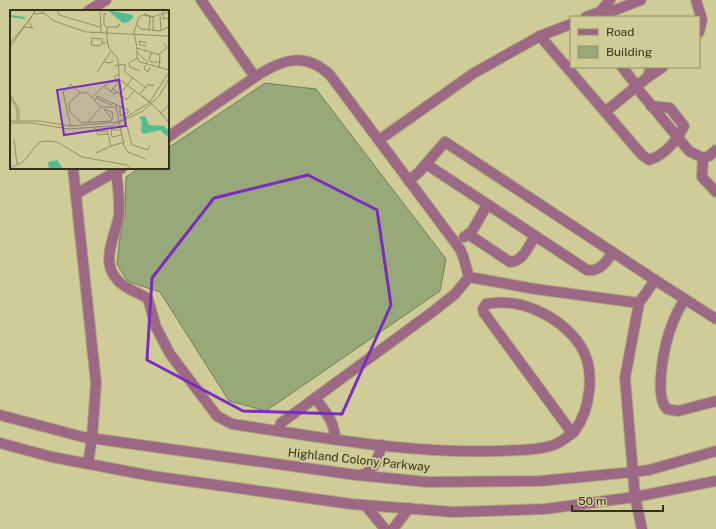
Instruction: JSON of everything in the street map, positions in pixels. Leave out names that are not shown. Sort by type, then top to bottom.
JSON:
[{"type":"street","points":[[90,10],[106,0]]},
{"type":"street","points":[[201,0],[255,77]]},
{"type":"street","points":[[600,12],[610,0]]},
{"type":"street","points":[[589,16],[600,12],[615,10],[640,0]]},
{"type":"street","points":[[696,0],[702,20],[700,28]]},
{"type":"street","points":[[379,140],[474,73],[540,36],[570,24]]},
{"type":"street","points":[[540,36],[642,155],[649,160],[658,157],[678,138],[684,126],[670,108],[651,106],[623,68]]},
{"type":"street","points":[[169,135],[273,65],[288,60],[303,61],[323,68],[338,84],[455,243],[463,256],[468,277]]},
{"type":"street","points":[[605,112],[637,86],[650,72],[660,68]]},
{"type":"street","points":[[678,138],[689,151],[703,158],[709,156],[716,150]]},
{"type":"street","points":[[409,181],[445,142],[655,280],[716,318]]},
{"type":"street","points":[[703,158],[702,177],[716,192]]},
{"type":"street","points":[[426,164],[587,270],[591,271],[601,267],[613,252]]},
{"type":"street","points":[[73,169],[96,383],[92,438],[88,464]]},
{"type":"street","points":[[76,194],[119,170],[119,216],[109,258],[111,271],[124,287],[148,300],[156,327],[170,354],[217,416],[232,424],[382,445],[476,452],[552,446],[572,433],[583,417],[588,396],[589,382],[587,364],[580,345],[553,320],[535,310],[503,302],[486,304],[483,309],[484,313],[572,433]]},
{"type":"street","points":[[455,243],[468,234],[487,205]]},
{"type":"street","points":[[468,234],[510,262],[515,262],[521,257],[535,236]]},
{"type":"street","points":[[278,431],[281,423],[455,294],[468,277]]},
{"type":"street","points":[[468,277],[535,289],[639,304]]},
{"type":"street","points":[[642,529],[635,497],[625,378],[639,304],[655,280]]},
{"type":"street","points":[[685,299],[674,320],[666,346],[662,373],[662,401],[667,409],[678,411],[716,401]]},
{"type":"street","points":[[315,398],[333,423],[335,439]]},
{"type":"street","name":"Highland Colony Parkway","points":[[0,414],[92,438],[358,475],[428,482],[533,481],[633,472],[648,470],[716,452]]},
{"type":"street","points":[[0,443],[52,457],[152,476],[364,505],[454,512],[545,509],[635,497],[716,481]]},
{"type":"street","points":[[358,475],[366,474],[372,468],[382,445]]},
{"type":"street","points":[[364,505],[385,529]]},
{"type":"street","points":[[393,529],[409,508]]},
{"type":"highlighted area","points":[[308,175],[377,210],[391,305],[342,414],[243,411],[147,360],[152,278],[214,198]]},
{"type":"building","points":[[265,83],[316,89],[446,259],[440,291],[266,411],[229,401],[160,292],[129,282],[117,264],[120,237],[125,215],[126,177],[138,169],[169,169],[169,147]]}]
